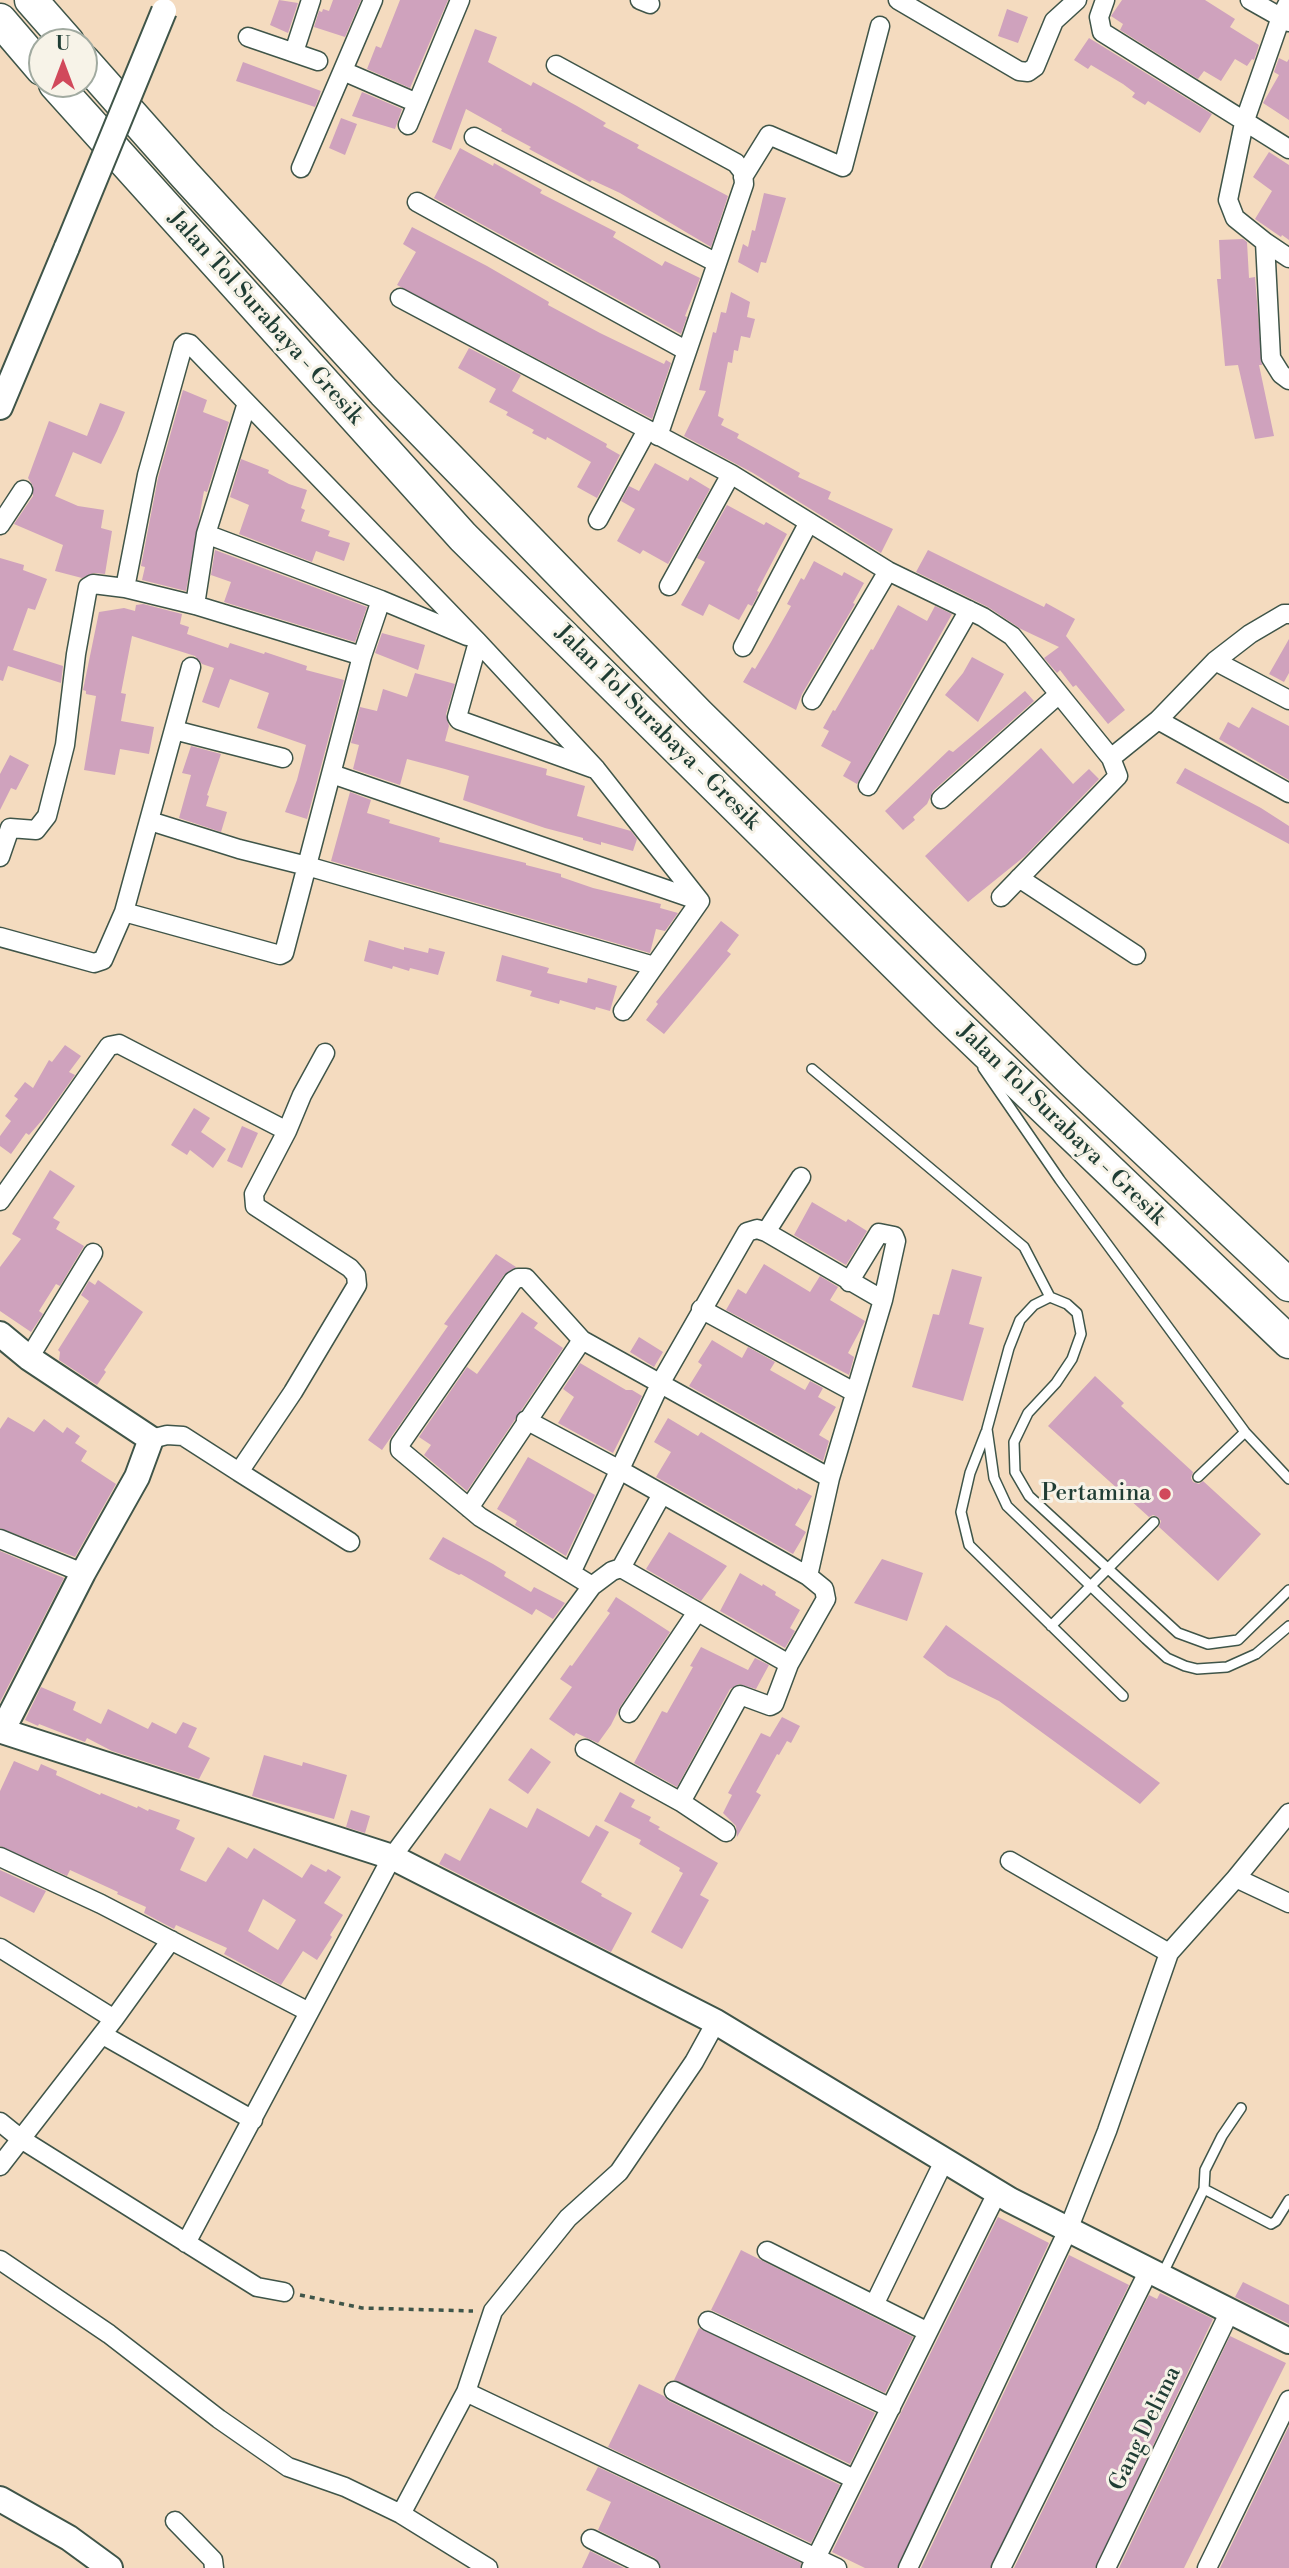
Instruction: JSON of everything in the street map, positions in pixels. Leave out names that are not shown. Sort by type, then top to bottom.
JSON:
[{"type":"highway","points":[[31,0],[56,28]]},
{"type":"highway","points":[[0,20],[28,53]]},
{"type":"highway","name":"Jalan Tol Surabaya - Gresik","points":[[98,77],[384,392],[698,714],[1072,1081],[1289,1285]]},
{"type":"highway","name":"Jalan Tol Surabaya - Gresik","points":[[68,98],[463,537],[947,1015],[1289,1342]]},
{"type":"street","points":[[294,51],[311,0]]},
{"type":"street","points":[[302,168],[373,0]]},
{"type":"street","points":[[408,125],[460,0]]},
{"type":"street","points":[[898,0],[1019,71],[1028,72],[1035,67],[1054,22],[1077,0]]},
{"type":"street","points":[[1105,0],[1099,17],[1102,32],[1289,149]]},
{"type":"street","points":[[1250,0],[1286,13],[1244,122],[1228,200],[1235,218],[1289,258]]},
{"type":"street","points":[[0,407],[167,5]]},
{"type":"street","points":[[743,177],[769,135],[843,167],[880,26]]},
{"type":"street","points":[[248,37],[318,61]]},
{"type":"street","points":[[556,65],[736,163],[743,172],[744,184],[687,351],[653,433],[598,520]]},
{"type":"street","points":[[343,71],[417,103]]},
{"type":"street","points":[[474,137],[717,262]]},
{"type":"street","points":[[417,202],[687,351]]},
{"type":"street","points":[[1265,242],[1271,358],[1281,374],[1289,380]]},
{"type":"street","points":[[400,299],[731,474],[888,570],[969,610],[1012,636],[1111,758],[1118,776],[1001,897]]},
{"type":"street","points":[[125,588],[148,475],[183,346],[190,344],[476,640],[596,769],[701,901]]},
{"type":"street","points":[[195,605],[206,534],[247,402]]},
{"type":"street","points":[[669,586],[731,474]]},
{"type":"street","points":[[0,525],[23,490]]},
{"type":"street","points":[[743,646],[809,522]]},
{"type":"street","points":[[206,534],[381,600],[476,640]]},
{"type":"street","points":[[812,700],[888,570]]},
{"type":"street","points":[[0,857],[5,826],[36,830],[47,816],[65,745],[86,591],[93,584],[125,588],[195,605],[362,656]]},
{"type":"street","points":[[124,912],[280,955],[287,949],[362,656],[381,600]]},
{"type":"street","points":[[868,786],[969,610]]},
{"type":"street","points":[[1111,758],[1158,720],[1215,661],[1250,634],[1284,614],[1289,614]]},
{"type":"street","points":[[476,640],[457,717],[459,720],[596,769]]},
{"type":"street","points":[[1215,661],[1289,700]]},
{"type":"street","points":[[2,942],[99,963],[103,961],[124,912],[191,667]]},
{"type":"street","points":[[941,799],[1059,694]]},
{"type":"street","points":[[1158,720],[1289,793]]},
{"type":"street","points":[[174,730],[283,758]]},
{"type":"street","points":[[332,774],[701,901]]},
{"type":"street","points":[[150,821],[239,849],[654,966]]},
{"type":"street","points":[[1019,878],[1136,955]]},
{"type":"street","points":[[623,1011],[701,901]]},
{"type":"street","points":[[0,1201],[109,1046],[120,1044],[287,1130]]},
{"type":"street","points":[[239,1472],[293,1392],[356,1285],[356,1275],[350,1268],[255,1206],[254,1194],[325,1053]]},
{"type":"street","points":[[766,1232],[801,1177]]},
{"type":"street","points":[[570,1573],[661,1382],[747,1232],[757,1229],[766,1232],[883,1300]]},
{"type":"street","points":[[808,1576],[830,1478],[883,1300],[896,1241],[894,1236],[879,1233],[849,1282]]},
{"type":"street","points":[[29,1358],[93,1253]]},
{"type":"street","points":[[592,1586],[480,1517],[400,1450],[400,1444],[513,1281],[519,1278],[526,1278],[582,1339],[830,1478]]},
{"type":"street","points":[[701,1309],[854,1392]]},
{"type":"street","points":[[0,1334],[29,1358],[151,1439],[167,1435],[183,1436],[350,1542]]},
{"type":"street","points":[[469,1508],[582,1339]]},
{"type":"street","points":[[526,1420],[808,1576],[824,1589],[826,1599],[789,1664],[772,1705],[740,1695],[681,1802]]},
{"type":"street","points":[[151,1439],[137,1477],[83,1573],[1,1732],[392,1857],[716,2022],[1068,2230],[1289,2341]]},
{"type":"street","points":[[186,2243],[392,1857],[592,1586],[612,1571],[621,1568],[662,1494]]},
{"type":"street","points":[[0,1539],[83,1573]]},
{"type":"street","points":[[621,1568],[789,1664]]},
{"type":"street","points":[[629,1713],[696,1612]]},
{"type":"street","points":[[585,1749],[681,1802],[726,1832]]},
{"type":"street","points":[[908,2568],[1068,2230],[1107,2131],[1169,1953],[1289,1814]]},
{"type":"street","points":[[0,1857],[101,1904],[309,2012]]},
{"type":"street","points":[[1010,1861],[1169,1953]]},
{"type":"street","points":[[1236,1878],[1289,1903]]},
{"type":"street","points":[[0,2166],[103,2035],[171,1940]]},
{"type":"street","points":[[0,1948],[114,2019]]},
{"type":"street","points":[[401,2514],[466,2392],[493,2311],[568,2218],[619,2172],[694,2062],[716,2022]]},
{"type":"street","points":[[103,2035],[253,2120]]},
{"type":"street","points":[[0,2122],[21,2139],[257,2287],[284,2292]]},
{"type":"street","points":[[874,2305],[945,2159]]},
{"type":"street","points":[[813,2563],[998,2191]]},
{"type":"street","points":[[767,2252],[928,2332]]},
{"type":"street","points":[[0,2260],[108,2334],[219,2419],[288,2467],[345,2487],[401,2514],[488,2568]]},
{"type":"street","points":[[1001,2568],[1155,2273]]},
{"type":"street","name":"Gang Delima","points":[[1106,2568],[1230,2311]]},
{"type":"street","points":[[708,2321],[891,2408]]},
{"type":"street","points":[[466,2392],[813,2563],[837,2568]]},
{"type":"street","points":[[674,2392],[855,2479]]},
{"type":"street","points":[[1207,2568],[1289,2400]]},
{"type":"street","points":[[0,2499],[69,2538],[110,2568]]},
{"type":"street","points":[[175,2521],[214,2560],[214,2568]]},
{"type":"street","points":[[591,2539],[650,2568]]},
{"type":"lane","points":[[947,1015],[1060,1180],[1245,1432],[1289,1479]]},
{"type":"lane","points":[[812,1069],[1024,1247],[1050,1297],[1067,1304],[1077,1313],[1081,1334],[1072,1359],[1056,1383],[1028,1413],[1014,1442],[1015,1472],[1029,1496],[1178,1633],[1208,1644],[1238,1640],[1289,1590]]},
{"type":"lane","points":[[1050,1297],[1034,1305],[1020,1320],[1009,1348],[987,1429],[970,1473],[961,1512],[969,1545],[1123,1696]]},
{"type":"lane","points":[[987,1429],[994,1478],[1007,1506],[1167,1658],[1197,1669],[1227,1667],[1256,1654],[1289,1626]]},
{"type":"lane","points":[[1198,1476],[1245,1432]]},
{"type":"lane","points":[[1051,1626],[1154,1522]]},
{"type":"lane","points":[[1155,2273],[1204,2189],[1205,2170],[1241,2108]]},
{"type":"lane","points":[[1204,2189],[1271,2224],[1276,2221],[1289,2200]]},
{"type":"path","points":[[284,2292],[362,2308],[493,2311]]},
{"type":"building","points":[[279,0],[298,3],[288,33],[270,25]]},
{"type":"building","points":[[333,0],[361,0],[345,37],[314,27],[319,11],[329,11]]},
{"type":"building","points":[[400,0],[448,0],[410,88],[367,69],[376,46],[381,48]]},
{"type":"building","points":[[1122,0],[1205,0],[1235,19],[1230,27],[1259,45],[1254,60],[1247,66],[1235,59],[1221,81],[1204,71],[1198,79],[1120,30],[1123,24],[1111,16]]},
{"type":"building","points":[[1007,9],[1028,17],[1018,43],[998,36]]},
{"type":"building","points":[[475,29],[497,37],[488,62],[531,86],[533,82],[577,106],[606,123],[603,126],[639,145],[637,148],[728,196],[711,247],[620,193],[592,180],[590,182],[529,149],[531,147],[466,109],[451,150],[432,142]]},
{"type":"building","points":[[1089,38],[1212,114],[1200,133],[1148,101],[1145,105],[1132,97],[1135,93],[1091,65],[1088,69],[1074,60]]},
{"type":"building","points":[[1279,58],[1287,62],[1289,59],[1289,120],[1263,103],[1279,75],[1274,72]]},
{"type":"building","points":[[243,62],[321,91],[315,107],[236,81]]},
{"type":"building","points":[[362,92],[402,109],[395,129],[352,116]]},
{"type":"building","points":[[341,118],[357,124],[345,155],[329,148]]},
{"type":"building","points":[[460,148],[493,166],[494,163],[542,190],[540,193],[616,232],[613,237],[662,266],[665,261],[700,278],[681,334],[434,198]]},
{"type":"building","points":[[1269,152],[1289,165],[1289,240],[1255,219],[1272,191],[1253,177]]},
{"type":"building","points":[[764,193],[786,198],[766,263],[761,262],[758,273],[738,262],[743,244],[748,247],[752,230],[755,231]]},
{"type":"building","points":[[412,227],[487,266],[549,302],[548,305],[600,333],[664,364],[666,360],[671,363],[652,419],[397,285],[416,252],[403,244]]},
{"type":"building","points":[[1243,239],[1247,242],[1249,278],[1255,277],[1262,365],[1259,365],[1274,436],[1255,439],[1238,365],[1225,366],[1217,279],[1221,279],[1219,240]]},
{"type":"building","points":[[731,292],[750,302],[747,317],[755,319],[750,338],[741,336],[738,351],[734,350],[732,363],[728,362],[718,416],[724,419],[721,425],[739,434],[737,438],[800,473],[798,477],[831,492],[828,499],[893,529],[881,553],[753,473],[684,436],[706,391],[699,390],[713,332],[716,333],[721,312],[726,313]]},
{"type":"building","points":[[469,348],[521,375],[512,391],[607,444],[606,447],[620,455],[597,498],[577,487],[591,462],[547,437],[546,440],[532,433],[534,430],[506,415],[508,412],[489,402],[496,389],[458,368]]},
{"type":"building","points":[[183,390],[207,400],[203,412],[229,422],[207,492],[204,491],[186,591],[142,580],[145,567],[141,566],[158,478]]},
{"type":"building","points":[[100,403],[125,412],[117,431],[101,464],[73,452],[55,496],[78,506],[104,510],[101,528],[112,531],[105,574],[94,573],[82,578],[55,571],[63,545],[14,524],[33,496],[33,486],[28,478],[49,421],[87,436]]},
{"type":"building","points":[[241,459],[269,470],[268,473],[289,484],[307,490],[301,508],[305,510],[301,521],[330,531],[328,536],[350,543],[344,561],[316,551],[312,562],[239,534],[249,505],[230,497]]},
{"type":"building","points":[[655,463],[688,481],[690,477],[710,489],[668,564],[643,550],[640,554],[617,541],[635,509],[621,501],[629,486],[639,491]]},
{"type":"building","points":[[727,505],[787,534],[752,606],[748,604],[739,620],[709,604],[703,616],[681,605],[705,562],[697,558]]},
{"type":"building","points":[[215,550],[367,607],[355,642],[224,602],[231,582],[211,575]]},
{"type":"building","points":[[928,550],[1044,607],[1046,603],[1075,619],[1066,636],[1125,710],[1108,724],[1076,685],[1073,687],[1060,670],[1057,673],[1044,658],[1059,647],[1021,629],[988,607],[916,572]]},
{"type":"building","points":[[0,558],[24,565],[23,570],[47,579],[35,610],[28,608],[13,650],[63,666],[61,683],[8,666],[3,681],[0,680]]},
{"type":"building","points":[[814,561],[842,576],[844,572],[864,583],[853,603],[855,604],[802,694],[796,710],[743,682],[752,667],[755,669],[771,642],[791,606],[787,604]]},
{"type":"building","points":[[143,604],[182,614],[180,624],[189,627],[187,634],[228,648],[230,643],[264,654],[265,652],[307,666],[306,670],[344,680],[307,819],[285,812],[306,745],[257,728],[269,693],[230,679],[219,708],[202,702],[214,668],[202,664],[195,656],[132,636],[121,693],[126,694],[121,721],[154,727],[149,754],[120,749],[115,775],[84,770],[96,696],[86,694],[83,690],[99,612],[124,608],[135,611],[136,605]]},
{"type":"building","points":[[898,605],[927,621],[935,606],[952,614],[857,784],[843,776],[851,762],[821,746],[829,731],[823,728]]},
{"type":"building","points":[[382,633],[425,645],[418,670],[375,653]]},
{"type":"building","points":[[1289,639],[1289,673],[1284,682],[1269,674]]},
{"type":"building","points":[[972,657],[1004,674],[978,722],[945,695]]},
{"type":"building","points":[[415,673],[455,684],[446,714],[449,726],[445,741],[547,769],[546,775],[585,786],[577,816],[631,831],[637,839],[633,851],[583,840],[463,800],[469,776],[407,759],[400,785],[353,769],[359,745],[351,743],[360,707],[377,711],[383,689],[407,697]]},
{"type":"building","points":[[1025,691],[1034,701],[933,791],[927,804],[913,817],[915,820],[903,830],[885,811],[949,750],[953,752]]},
{"type":"building","points":[[1252,707],[1289,726],[1289,780],[1219,739],[1228,722],[1239,728]]},
{"type":"building","points":[[191,746],[221,754],[206,806],[227,812],[221,832],[179,818],[191,775],[182,773]]},
{"type":"building","points":[[1041,748],[1073,784],[1089,769],[1099,779],[1025,856],[968,902],[925,856]]},
{"type":"building","points":[[10,755],[29,765],[16,790],[11,788],[0,810],[0,774]]},
{"type":"building","points":[[1185,768],[1289,826],[1289,844],[1176,783]]},
{"type":"building","points":[[350,792],[371,800],[367,813],[390,820],[389,823],[440,838],[439,842],[526,863],[593,888],[661,904],[660,908],[678,913],[665,931],[656,929],[650,953],[331,861]]},
{"type":"building","points":[[721,921],[739,935],[727,951],[731,954],[664,1034],[646,1020],[658,1004],[656,1002]]},
{"type":"building","points":[[369,940],[404,950],[404,947],[428,953],[429,948],[445,952],[438,975],[410,968],[409,971],[393,966],[392,969],[364,961]]},
{"type":"building","points":[[502,955],[549,968],[547,973],[587,983],[588,978],[617,986],[610,1011],[596,1007],[595,1010],[560,1000],[559,1004],[530,996],[532,991],[496,981]]},
{"type":"building","points":[[65,1045],[81,1056],[69,1072],[75,1075],[44,1118],[29,1135],[26,1133],[11,1154],[0,1146],[0,1136],[11,1121],[5,1116],[18,1099],[14,1096],[25,1082],[33,1088],[49,1060],[52,1062]]},
{"type":"building","points":[[194,1108],[210,1118],[201,1132],[226,1149],[213,1168],[190,1150],[187,1155],[171,1145]]},
{"type":"building","points":[[242,1126],[258,1133],[242,1168],[227,1161]]},
{"type":"building","points":[[50,1170],[75,1186],[53,1218],[60,1222],[56,1229],[84,1246],[60,1286],[56,1284],[39,1311],[43,1314],[31,1332],[0,1311],[0,1267],[21,1239],[12,1234]]},
{"type":"building","points":[[812,1202],[867,1231],[846,1265],[794,1235]]},
{"type":"building","points":[[496,1254],[516,1267],[504,1275],[382,1450],[368,1440],[448,1326],[444,1324]]},
{"type":"building","points":[[764,1264],[810,1292],[820,1276],[838,1287],[830,1300],[865,1321],[848,1353],[854,1357],[849,1375],[726,1310],[738,1289],[746,1294]]},
{"type":"building","points":[[952,1269],[982,1277],[969,1324],[984,1328],[963,1401],[912,1387],[933,1314],[939,1315]]},
{"type":"building","points":[[98,1280],[143,1312],[97,1385],[59,1360],[58,1350],[89,1301],[81,1295],[89,1281],[95,1285]]},
{"type":"building","points":[[522,1312],[538,1323],[534,1328],[563,1348],[467,1491],[424,1455],[431,1445],[419,1437],[467,1367],[477,1374]]},
{"type":"building","points":[[639,1337],[663,1352],[654,1367],[630,1352]]},
{"type":"building","points":[[712,1340],[742,1358],[748,1347],[775,1362],[770,1370],[805,1390],[810,1381],[823,1388],[818,1397],[836,1407],[819,1435],[829,1441],[823,1461],[689,1386],[702,1365],[698,1362]]},
{"type":"building","points":[[580,1363],[626,1390],[632,1390],[642,1396],[613,1453],[558,1423],[574,1397],[563,1389]]},
{"type":"building","points":[[1095,1376],[1124,1403],[1121,1406],[1193,1472],[1193,1482],[1199,1484],[1203,1481],[1261,1534],[1218,1581],[1159,1527],[1161,1521],[1158,1517],[1149,1517],[1048,1426]]},
{"type":"building","points":[[8,1417],[34,1432],[44,1419],[63,1433],[67,1427],[80,1436],[75,1443],[87,1451],[81,1461],[116,1484],[75,1557],[0,1528],[0,1429]]},
{"type":"building","points":[[668,1418],[698,1436],[701,1432],[797,1490],[798,1488],[812,1496],[795,1525],[806,1532],[793,1554],[656,1477],[671,1452],[654,1442]]},
{"type":"building","points":[[528,1457],[595,1495],[566,1556],[515,1525],[517,1521],[497,1509]]},
{"type":"building","points":[[669,1532],[727,1566],[701,1601],[646,1569]]},
{"type":"building","points":[[443,1537],[506,1572],[504,1576],[531,1592],[534,1587],[565,1603],[553,1619],[536,1609],[532,1615],[461,1574],[429,1559]]},
{"type":"building","points":[[0,1551],[64,1578],[0,1702]]},
{"type":"building","points":[[882,1559],[923,1573],[907,1621],[854,1603]]},
{"type":"building","points":[[740,1573],[776,1592],[775,1595],[800,1610],[790,1628],[795,1631],[785,1648],[720,1611]]},
{"type":"building","points":[[616,1597],[670,1632],[598,1743],[576,1733],[574,1736],[549,1719],[572,1687],[560,1679],[610,1613],[607,1611]]},
{"type":"building","points":[[946,1625],[1160,1783],[1140,1804],[999,1701],[948,1676],[923,1657]]},
{"type":"building","points":[[701,1647],[748,1670],[755,1658],[769,1665],[756,1689],[739,1684],[730,1689],[677,1787],[634,1763],[662,1711],[667,1713]]},
{"type":"building","points":[[41,1687],[76,1702],[73,1710],[101,1724],[108,1709],[148,1729],[152,1722],[176,1734],[183,1722],[197,1728],[188,1747],[210,1758],[199,1779],[112,1751],[87,1738],[85,1742],[39,1724],[38,1726],[25,1720]]},
{"type":"building","points":[[782,1717],[800,1726],[791,1743],[787,1741],[779,1755],[777,1754],[756,1792],[761,1795],[737,1837],[736,1826],[723,1813],[732,1795],[728,1793],[761,1733],[770,1737]]},
{"type":"building","points":[[531,1748],[551,1762],[528,1794],[508,1780]]},
{"type":"building","points":[[264,1755],[302,1766],[303,1762],[347,1775],[334,1819],[252,1796]]},
{"type":"building","points":[[14,1761],[38,1771],[41,1764],[57,1771],[56,1775],[100,1795],[101,1793],[137,1808],[149,1809],[180,1820],[176,1829],[195,1838],[180,1870],[206,1882],[228,1847],[247,1859],[254,1848],[302,1878],[311,1864],[326,1872],[328,1869],[341,1877],[324,1903],[343,1915],[317,1960],[303,1951],[281,1985],[224,1954],[227,1948],[176,1925],[174,1929],[144,1913],[146,1907],[117,1894],[118,1892],[70,1870],[67,1876],[0,1846],[0,1791]],"holes":[[[263,1899],[296,1920],[278,1950],[248,1931]]]},
{"type":"building","points":[[620,1792],[635,1800],[631,1807],[651,1817],[649,1821],[660,1827],[658,1829],[718,1863],[700,1895],[709,1900],[682,1949],[651,1932],[683,1873],[679,1871],[680,1868],[639,1844],[641,1840],[604,1821]]},
{"type":"building","points":[[490,1808],[527,1828],[537,1808],[589,1837],[596,1825],[609,1832],[581,1882],[632,1913],[611,1952],[439,1864],[445,1853],[460,1861]]},
{"type":"building","points":[[351,1810],[370,1816],[365,1833],[346,1827]]},
{"type":"building","points":[[0,1870],[46,1891],[34,1913],[0,1896]]},
{"type":"building","points":[[998,2217],[1049,2243],[897,2568],[865,2568],[832,2552]]},
{"type":"building","points":[[741,2250],[913,2337],[885,2393],[711,2310]]},
{"type":"building","points":[[1069,2255],[1129,2285],[990,2568],[921,2568]]},
{"type":"building","points":[[1243,2282],[1289,2305],[1289,2324],[1235,2297]]},
{"type":"building","points":[[1160,2293],[1213,2319],[1095,2568],[1014,2568],[1149,2295],[1157,2299]]},
{"type":"building","points":[[699,2328],[875,2413],[850,2464],[674,2380]]},
{"type":"building","points":[[1230,2336],[1286,2363],[1184,2568],[1119,2568]]},
{"type":"building","points":[[639,2384],[840,2485],[811,2543],[608,2447]]},
{"type":"building","points":[[1289,2426],[1289,2568],[1220,2568]]},
{"type":"building","points":[[598,2467],[801,2563],[800,2568],[661,2568],[655,2558],[598,2530],[611,2502],[586,2490]]},
{"type":"building","points":[[590,2551],[624,2568],[582,2568]]},
{"type":"place","name":"Pertamina","points":[[1165,1494]]}]
